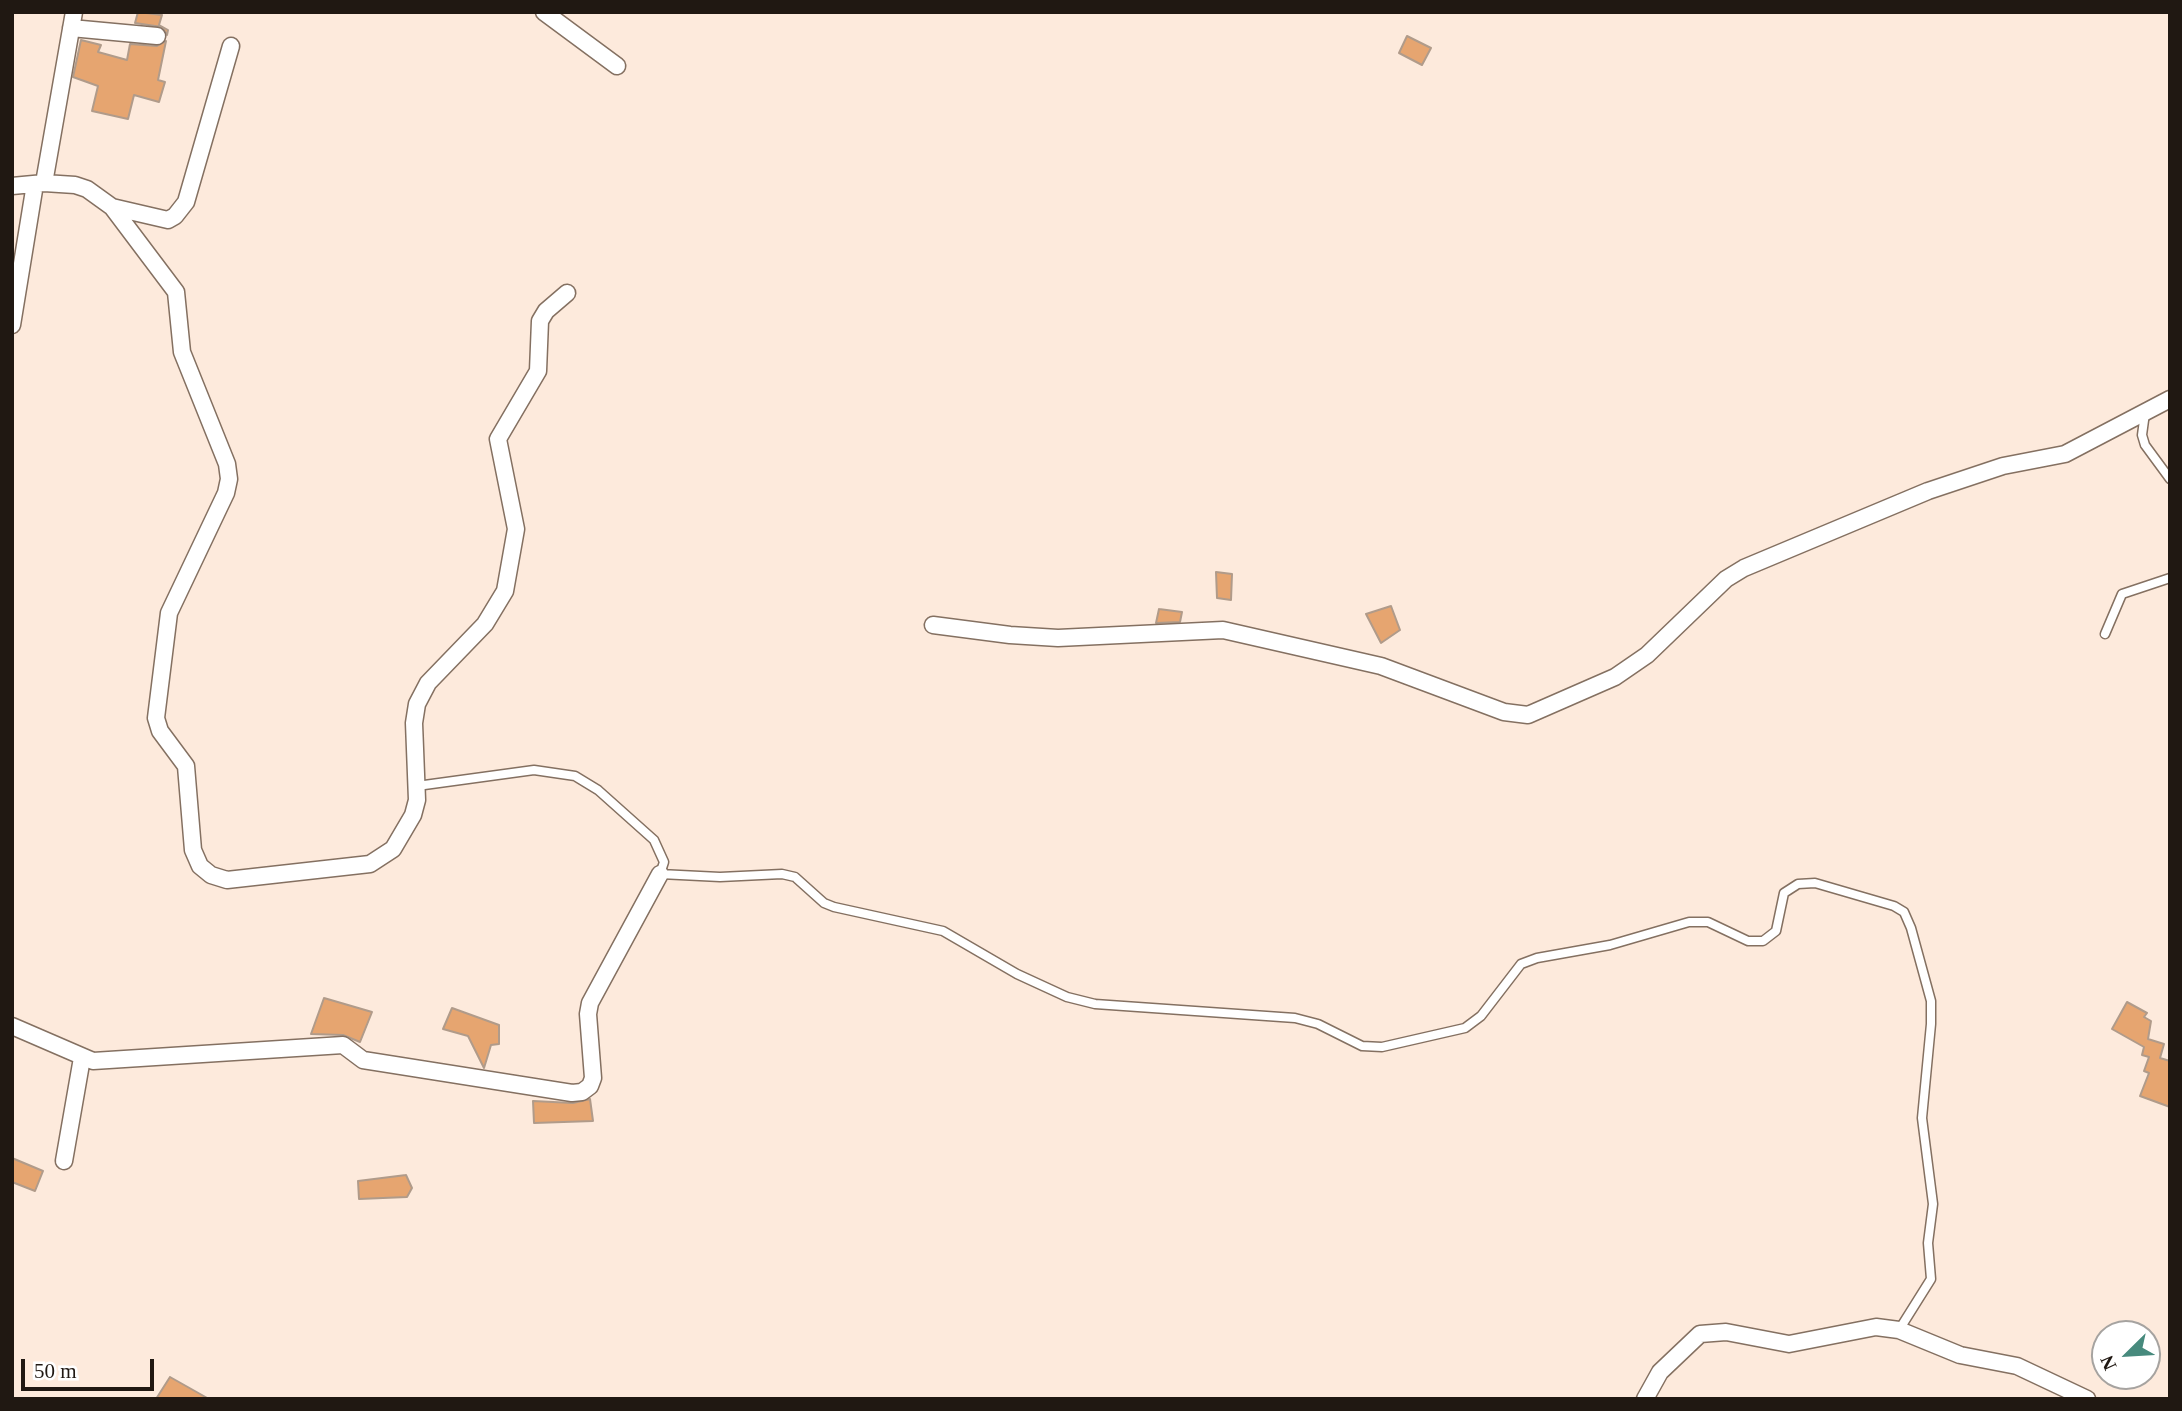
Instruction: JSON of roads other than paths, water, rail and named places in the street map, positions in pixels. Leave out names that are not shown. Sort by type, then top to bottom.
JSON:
[{"type":"street","points":[[544,12],[617,66]]},
{"type":"street","points":[[12,325],[73,20],[157,36]]},
{"type":"street","points":[[112,207],[168,220],[186,202],[231,46]]},
{"type":"street","points":[[12,186],[75,185],[87,189],[112,207],[176,292],[182,352],[227,464],[226,494],[169,613],[156,703],[160,731],[186,766],[190,835],[200,866],[211,875],[227,880],[370,864],[393,849],[413,815],[417,786],[414,723],[416,704],[428,682],[485,624],[505,591],[515,517],[498,439],[538,371],[540,321],[546,311],[567,293]]},
{"type":"street","points":[[933,625],[1058,638],[1223,630],[1381,666],[1504,712],[1528,715],[1615,677],[1647,655],[1726,579],[1744,568],[1928,491],[2003,466],[2065,454],[2170,399]]},
{"type":"street","points":[[12,1026],[82,1058],[103,1062],[342,1045],[363,1060],[572,1093],[582,1092],[590,1086],[593,1078],[588,1014],[590,1003],[660,874]]},
{"type":"street","points":[[64,1161],[82,1058]]},
{"type":"street","points":[[1645,1399],[1660,1372],[1700,1334],[1726,1332],[1789,1344],[1876,1327],[1899,1330],[1960,1355],[2017,1366],[2087,1399]]},
{"type":"lane","points":[[2145,412],[2142,436],[2170,479]]},
{"type":"lane","points":[[2105,634],[2122,594],[2170,578]]},
{"type":"lane","points":[[417,786],[534,770],[575,776],[597,790],[654,840],[664,862],[660,874],[720,877],[782,874],[795,877],[824,903],[943,932],[1017,974],[1068,998],[1095,1004],[1294,1018],[1318,1024],[1362,1046],[1382,1047],[1465,1028],[1481,1016],[1521,964],[1537,958],[1610,945],[1689,922],[1709,922],[1748,941],[1763,941],[1776,931],[1784,893],[1798,884],[1815,883],[1894,905],[1904,912],[1911,928],[1931,1001],[1922,1118],[1933,1204],[1928,1243],[1931,1279],[1899,1330]]}]
